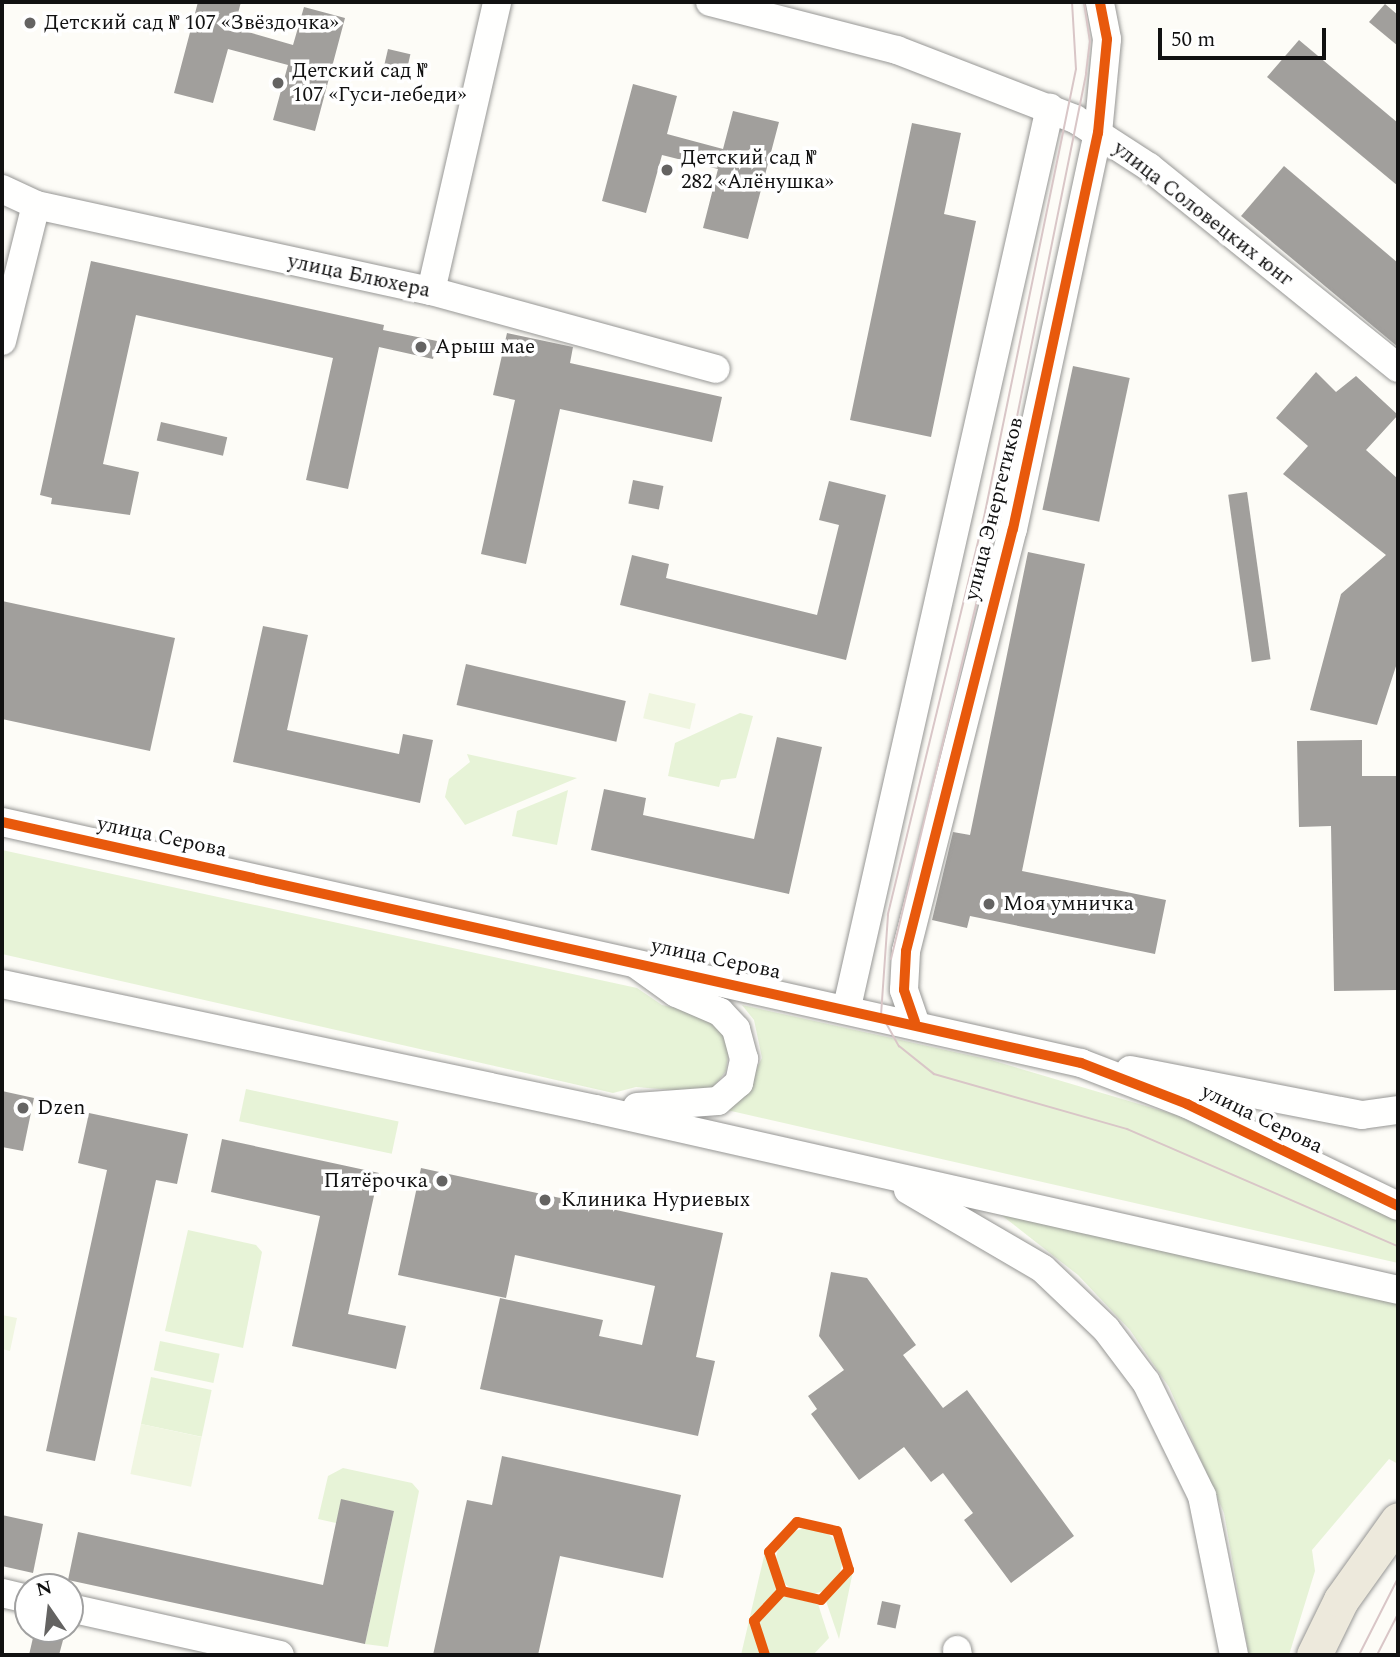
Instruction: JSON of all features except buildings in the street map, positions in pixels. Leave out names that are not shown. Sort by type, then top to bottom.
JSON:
[{"type":"main road","points":[[1314,1655],[1341,1600],[1398,1520]]},
{"type":"street","points":[[431,292],[496,2]]},
{"type":"street","name":"улица Соловецких юнг","points":[[710,2],[897,50],[1050,108],[1098,133],[1398,369]]},
{"type":"street","name":"улица Энергетиков","points":[[915,1023],[904,990],[906,951],[1013,528],[1098,133],[1107,38],[1100,2]]},
{"type":"street","name":"улица Энергетиков","points":[[847,1007],[1050,108]]},
{"type":"street","name":"улица Блюхера","points":[[2,189],[36,205],[431,292],[716,369]]},
{"type":"street","points":[[2,341],[36,205]]},
{"type":"street","name":"улица Серова","points":[[2,822],[847,1007],[1081,1063],[1217,1083],[1362,1115],[1398,1110]]},
{"type":"street","points":[[595,1109],[706,1105],[729,1094],[743,1070],[736,1029],[720,1013],[676,993],[629,959]]},
{"type":"street","points":[[2,984],[595,1109],[1398,1290]]},
{"type":"street","name":"улица Серова","points":[[1081,1063],[1187,1104],[1398,1206]]},
{"type":"street","points":[[881,1175],[1043,1269],[1106,1329],[1146,1382],[1202,1496],[1234,1655]]},
{"type":"street","points":[[84,1611],[280,1655]]},
{"type":"green space","points":[[649,693],[696,704],[690,729],[643,718]]},
{"type":"green space","points":[[740,713],[753,716],[736,778],[721,780],[719,787],[668,776],[675,743]]},
{"type":"green space","points":[[467,754],[577,778],[465,825],[445,797],[449,779],[470,762]]},
{"type":"green space","points":[[568,790],[557,845],[512,836],[517,811]]},
{"type":"green space","points":[[2,850],[637,988],[662,1005],[714,1016],[729,1047],[726,1071],[709,1093],[636,1087],[613,1093],[2,954]]},
{"type":"green space","points":[[742,1005],[991,1060],[1176,1115],[1398,1217],[1398,1263],[718,1108],[746,1090],[762,1058],[754,1020]]},
{"type":"green space","points":[[246,1089],[399,1121],[392,1154],[239,1121]]},
{"type":"green space","points":[[1000,1214],[1398,1297],[1398,1464],[1389,1459],[1312,1550],[1315,1571],[1289,1655],[1249,1655],[1224,1513],[1169,1387],[1130,1330],[1078,1275]]},
{"type":"green space","points":[[188,1230],[256,1245],[262,1252],[243,1348],[165,1331]]},
{"type":"green space","points":[[2,1315],[17,1318],[10,1351],[2,1349]]},
{"type":"green space","points":[[160,1341],[220,1354],[213,1383],[154,1370]]},
{"type":"green space","points":[[151,1377],[212,1390],[202,1437],[141,1424]]},
{"type":"green space","points":[[141,1424],[202,1437],[191,1487],[130,1474]]},
{"type":"green space","points":[[343,1468],[412,1483],[419,1491],[388,1647],[365,1644],[394,1511],[342,1500],[336,1523],[318,1519],[328,1476]]},
{"type":"green space","points":[[809,1528],[822,1531],[832,1538],[839,1548],[842,1561],[839,1574],[832,1584],[822,1591],[809,1594],[796,1591],[786,1584],[779,1574],[776,1561],[779,1548],[786,1538],[796,1531]]},
{"type":"green space","points":[[765,1552],[777,1590],[750,1621],[761,1655],[741,1655]]},
{"type":"green space","points":[[853,1571],[839,1639],[826,1601]]},
{"type":"green space","points":[[783,1596],[818,1604],[829,1638],[813,1655],[769,1655],[759,1622]]},
{"type":"tram line","points":[[1072,2],[1076,69],[984,517],[888,915],[881,1014],[899,1046],[934,1074],[1127,1129],[1398,1246]]},
{"type":"tram line","points":[[891,959],[996,521],[1086,73],[1090,42],[1084,2]]},
{"type":"tram line","points":[[1359,1655],[1398,1578]]},
{"type":"tram line","points":[[1377,1655],[1398,1614]]},
{"type":"cycle path","points":[[915,1022],[904,990],[906,951],[1013,529],[1098,133],[1107,39],[1100,2]]},
{"type":"cycle path","points":[[2,822],[1081,1063],[1187,1104],[1398,1206]]},
{"type":"cycle path","points":[[782,1591],[769,1552],[797,1522],[837,1531],[849,1570],[821,1600]]},
{"type":"cycle path","points":[[765,1655],[754,1621],[782,1591],[821,1600]]},
{"type":"place","name":"Детский сад № 107 «Звёздочка»","points":[[30,23]]},
{"type":"place","name":"Детский сад № 107 «Гуси-лебеди»","points":[[278,83]]},
{"type":"place","name":"Детский сад № 282 «Алёнушка»","points":[[667,170]]},
{"type":"place","name":"Арыш мае","points":[[421,347]]},
{"type":"place","name":"Моя умничка","points":[[989,904]]},
{"type":"place","name":"Dzen","points":[[23,1108]]},
{"type":"place","name":"Пятёрочка","points":[[442,1181]]},
{"type":"place","name":"Клиника Нуриевых","points":[[545,1200]]}]
